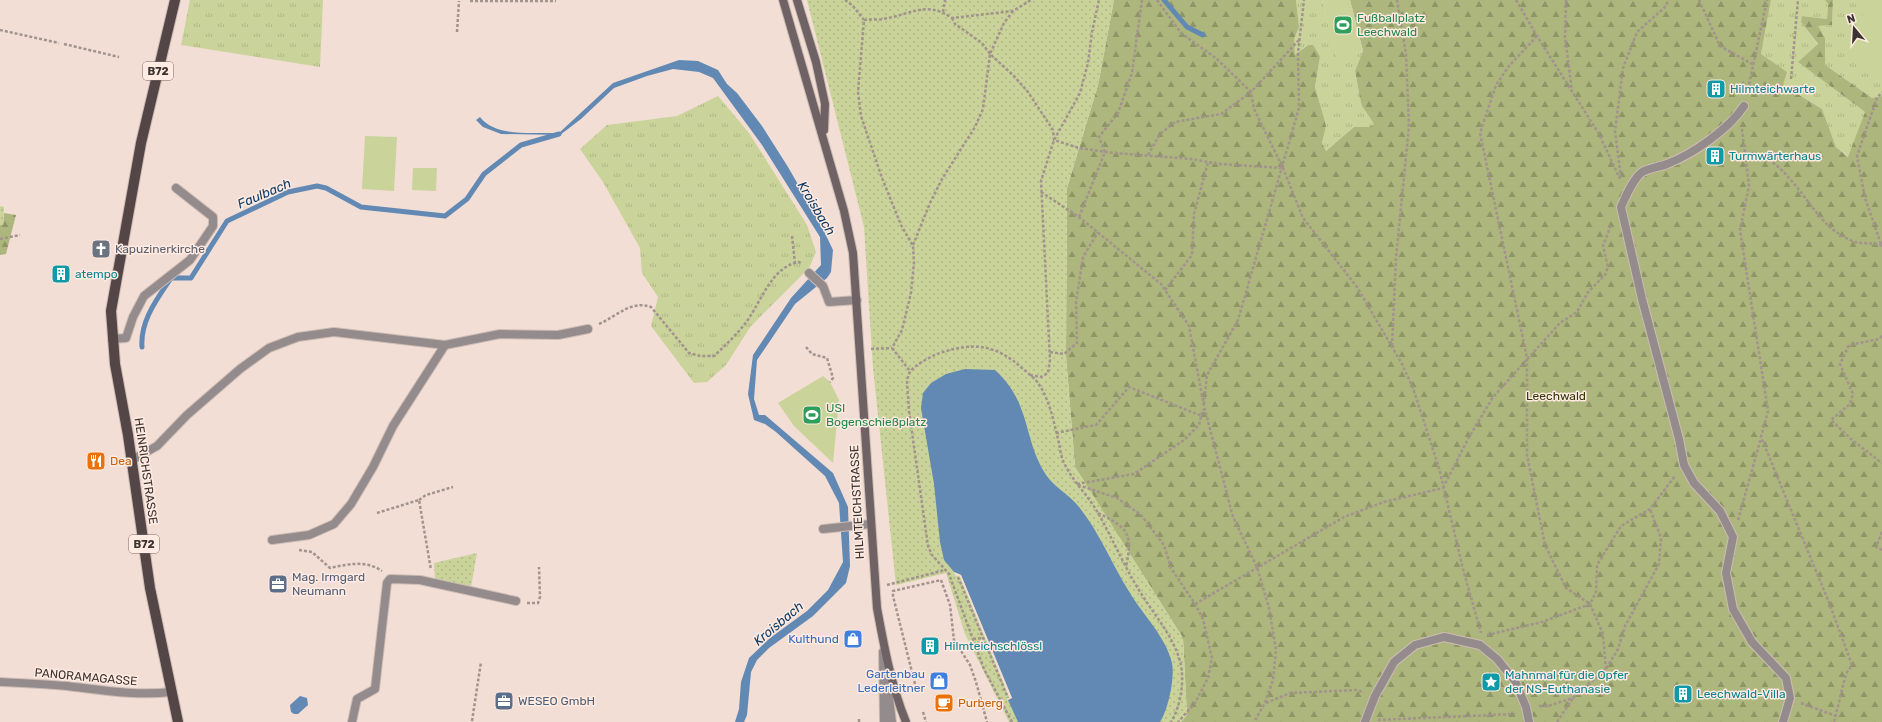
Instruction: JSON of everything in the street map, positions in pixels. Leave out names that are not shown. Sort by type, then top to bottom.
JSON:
[{"type":"main road","name":"B72","points":[[112,339],[110,311],[112,297],[141,143],[175,0]]},
{"type":"main road","name":"HILMTEICHSTRASSE","points":[[783,0],[823,136],[849,233],[857,300],[875,587],[883,645],[906,722]]},
{"type":"main road","name":"HILMTEICHSTRASSE","points":[[797,0],[816,62],[825,104],[823,136]]},
{"type":"main road","name":"HEINRICHSTRASSE","points":[[112,339],[132,460],[150,588],[178,722]]},
{"type":"street","points":[[1742,110],[1702,147],[1668,164],[1642,172],[1627,194],[1621,207],[1642,299],[1680,439],[1684,465],[1694,483],[1720,511],[1733,538],[1726,573],[1733,609],[1752,642],[1786,678],[1790,698],[1783,722]]},
{"type":"street","points":[[112,339],[126,338],[133,317],[144,296],[190,260],[213,226],[213,217],[176,188]]},
{"type":"street","points":[[809,273],[823,286],[829,302],[857,300]]},
{"type":"street","points":[[132,460],[157,446],[187,415],[240,369],[269,348],[298,337],[334,332],[445,345],[500,334],[558,335],[588,329]]},
{"type":"street","points":[[272,540],[308,534],[334,524],[351,504],[373,467],[393,426],[445,345]]},
{"type":"street","points":[[823,529],[870,524]]},
{"type":"street","points":[[352,722],[357,699],[374,689],[387,583],[390,580],[420,580],[516,601]]},
{"type":"street","points":[[1365,722],[1375,696],[1394,662],[1415,645],[1444,637],[1480,645],[1497,659],[1515,681],[1528,714]]},
{"type":"street","points":[[883,645],[884,722]]},
{"type":"street","points":[[883,645],[892,722]]},
{"type":"street","name":"PANORAMAGASSE","points":[[0,682],[64,686],[123,693],[151,694],[171,692]]},
{"type":"path","points":[[845,0],[852,5],[864,20],[858,92],[861,116],[882,178],[901,225],[913,246]]},
{"type":"path","points":[[943,12],[945,0]]},
{"type":"path","points":[[910,371],[892,348],[902,330],[911,293],[914,262],[913,246],[933,197],[975,127],[984,109],[990,54],[1004,23],[1014,11],[1031,0]]},
{"type":"path","points":[[1030,375],[1041,377],[1048,373],[1050,352],[1048,285],[1041,192],[1044,167],[1054,140],[1080,93],[1088,63],[1092,32],[1099,0]]},
{"type":"path","points":[[1079,217],[1105,152],[1099,137],[1118,113],[1132,73],[1142,0]]},
{"type":"path","points":[[1157,0],[1181,33],[1217,59],[1251,92],[1254,109],[1283,168],[1303,218],[1357,287],[1392,347],[1413,388],[1439,468],[1463,569],[1482,636],[1542,622],[1590,604],[1596,592],[1597,565],[1621,526],[1650,509],[1684,465]]},
{"type":"path","points":[[1076,484],[1134,474],[1184,440],[1199,425],[1204,406],[1207,375],[1238,320],[1283,168],[1299,108],[1298,53],[1304,0]]},
{"type":"path","points":[[1392,347],[1396,258],[1408,126],[1406,54],[1397,0]]},
{"type":"path","points":[[1516,0],[1599,134],[1622,183],[1615,131],[1623,68],[1637,32],[1664,8],[1669,0]]},
{"type":"path","points":[[1566,0],[1565,37],[1572,92]]},
{"type":"path","points":[[1699,0],[1720,46],[1754,65]]},
{"type":"path","points":[[1733,538],[1768,412],[1740,230],[1749,186],[1742,110],[1754,65],[1767,0]]},
{"type":"path","points":[[1791,79],[1798,0]]},
{"type":"path","points":[[457,32],[459,1]]},
{"type":"path","points":[[470,1],[556,1]]},
{"type":"path","points":[[864,20],[884,19],[915,10],[932,9],[943,12],[952,18],[955,24],[982,43],[990,54],[1013,75],[1028,92],[1052,130],[1054,140]]},
{"type":"path","points":[[952,18],[1014,11]]},
{"type":"path","points":[[0,30],[59,43]]},
{"type":"path","points":[[1537,36],[1509,66],[1496,85],[1480,133],[1527,358],[1527,455],[1545,545],[1566,588],[1590,604],[1603,634],[1606,669]]},
{"type":"path","points":[[1148,155],[1160,134],[1175,122],[1221,114],[1251,92],[1300,40]]},
{"type":"path","points":[[64,44],[119,57]]},
{"type":"path","points":[[1745,153],[1754,152],[1782,169],[1816,212],[1832,229],[1854,242],[1881,245],[1865,198],[1857,156],[1877,98],[1882,92]]},
{"type":"path","points":[[1054,140],[1079,148],[1105,152],[1283,168]]},
{"type":"path","points":[[1165,290],[1192,255],[1194,214],[1208,162]]},
{"type":"path","points":[[1041,192],[1079,217],[1161,284],[1189,326],[1204,406],[1233,517],[1257,567],[1269,608],[1276,650],[1273,680],[1265,703],[1254,722]]},
{"type":"path","points":[[1195,604],[1344,517],[1384,502],[1443,488],[1469,437],[1493,397],[1527,358],[1547,340],[1560,323],[1577,312],[1588,292],[1605,275],[1608,267],[1604,246],[1607,233],[1621,207]]},
{"type":"path","points":[[1050,352],[1064,354],[1077,342],[1076,302],[1083,257],[1098,232]]},
{"type":"path","points":[[0,239],[20,235]]},
{"type":"path","points":[[792,236],[795,263]]},
{"type":"path","points":[[588,329],[635,304],[643,304],[651,307],[689,353],[700,356],[714,356],[745,324],[781,270],[791,263],[799,262],[809,273]]},
{"type":"path","points":[[1882,336],[1879,339],[1849,345],[1840,364],[1853,394],[1850,404],[1831,420],[1852,440],[1882,463]]},
{"type":"path","points":[[1012,722],[984,669],[953,584],[946,570],[932,555],[928,546],[909,411],[907,381],[910,371],[939,352],[961,346],[982,346],[999,351],[1014,360],[1038,383],[1049,405],[1063,462],[1076,484],[1088,497],[1098,512],[1126,567],[1165,628],[1180,660],[1182,674],[1179,703],[1177,712],[1171,722]]},
{"type":"path","points":[[806,347],[812,354],[827,358],[833,378],[830,382]]},
{"type":"path","points":[[1056,433],[1096,425],[1129,387],[1202,416]]},
{"type":"path","points":[[1761,437],[1830,605],[1852,665],[1846,674],[1834,722]]},
{"type":"path","points":[[1076,484],[1117,498],[1141,515],[1164,545],[1170,568],[1195,604],[1203,619],[1212,658],[1208,678],[1195,703],[1178,722]]},
{"type":"path","points":[[377,513],[419,500],[426,495],[453,487]]},
{"type":"path","points":[[419,500],[431,563],[431,583]]},
{"type":"path","points":[[1557,722],[1573,698],[1606,669],[1618,649],[1625,626],[1659,564],[1661,538],[1650,509]]},
{"type":"path","points":[[1098,512],[1116,521],[1128,536],[1130,546],[1126,567]]},
{"type":"path","points":[[1882,532],[1876,547],[1882,550]]},
{"type":"path","points":[[295,549],[312,552],[330,568],[358,563],[376,567],[386,573],[390,580]]},
{"type":"path","points":[[516,601],[538,603],[540,597],[539,567]]},
{"type":"path","points":[[875,587],[893,584],[946,570]]},
{"type":"path","points":[[958,577],[1008,698]]},
{"type":"path","points":[[894,591],[941,580],[950,605],[954,640],[970,665],[987,722]]},
{"type":"path","points":[[893,584],[893,596],[915,684]]},
{"type":"path","points":[[973,639],[983,638]]},
{"type":"path","points":[[472,722],[481,662]]},
{"type":"path","points":[[1265,703],[1290,693],[1356,690],[1375,696]]},
{"type":"path","points":[[1365,722],[1459,715],[1528,714],[1573,698]]},
{"type":"path","points":[[1790,698],[1836,716]]},
{"type":"path","points":[[923,712],[926,722]]},
{"type":"path","points":[[859,717],[859,722]]},
{"type":"green space","points":[[190,0],[323,0],[320,67],[181,45]]},
{"type":"green space","points":[[807,0],[1114,0],[1098,85],[1067,188],[1066,356],[1075,467],[1183,638],[1187,715],[1181,722],[1009,722],[965,634],[946,573],[896,585],[873,368],[864,227]]},
{"type":"green space","name":"Leechwald","points":[[1114,0],[1296,0],[1299,27],[1294,39],[1295,55],[1308,45],[1313,45],[1320,56],[1315,87],[1326,126],[1322,143],[1326,151],[1354,127],[1369,127],[1374,124],[1362,106],[1360,98],[1355,71],[1363,51],[1350,0],[1771,0],[1761,54],[1787,72],[1783,85],[1822,109],[1836,147],[1848,157],[1865,112],[1798,62],[1818,44],[1801,22],[1802,16],[1827,19],[1828,4],[1825,0],[1833,0],[1832,25],[1818,26],[1825,38],[1825,65],[1872,98],[1882,96],[1882,722],[1181,722],[1187,715],[1183,638],[1075,467],[1066,356],[1067,188],[1098,85]]},
{"type":"green space","points":[[1296,0],[1322,0],[1337,57],[1363,51],[1355,71],[1362,106],[1374,124],[1369,127],[1354,127],[1326,151],[1322,143],[1326,126],[1315,87],[1320,55],[1307,45],[1295,56],[1294,39],[1299,27]]},
{"type":"green space","name":"Fußballplatz Leechwald","points":[[1322,0],[1350,0],[1363,51],[1337,58]]},
{"type":"green space","points":[[1771,0],[1825,0],[1828,4],[1827,19],[1802,16],[1801,22],[1818,45],[1798,62],[1865,112],[1849,157],[1836,147],[1822,109],[1783,85],[1761,54]]},
{"type":"green space","points":[[1833,0],[1882,0],[1882,96],[1872,98],[1824,65],[1825,38],[1817,26],[1832,25]]},
{"type":"green space","points":[[1868,0],[1882,5],[1882,72],[1846,59]]},
{"type":"green space","points":[[718,96],[749,133],[807,225],[816,252],[809,268],[751,326],[726,365],[707,382],[694,383],[651,326],[658,297],[642,273],[640,248],[603,182],[580,149],[607,125],[677,116]]},
{"type":"green space","points":[[365,136],[397,137],[394,191],[362,189]]},
{"type":"green space","points":[[413,168],[437,168],[436,191],[412,190]]},
{"type":"green space","points":[[0,206],[4,207],[3,225],[0,225]]},
{"type":"green space","points":[[4,213],[16,215],[6,254],[0,255],[0,225],[3,225]]},
{"type":"green space","name":"USI Bogenschießplatz","points":[[823,376],[830,382],[839,400],[833,463],[794,426],[778,403]]},
{"type":"green space","points":[[477,553],[471,587],[435,581],[434,563]]},
{"type":"water","points":[[679,60],[698,61],[718,70],[727,84],[737,93],[762,126],[788,167],[819,221],[833,250],[831,272],[827,278],[795,304],[757,360],[754,399],[759,415],[765,415],[833,473],[848,507],[850,566],[846,583],[813,616],[769,648],[757,660],[751,672],[747,715],[744,722],[735,722],[739,709],[741,682],[749,658],[770,638],[807,611],[828,590],[843,562],[839,503],[825,476],[776,432],[765,424],[754,420],[748,394],[753,355],[791,298],[821,265],[820,237],[762,145],[713,78],[699,72],[673,69],[647,76],[614,88],[581,119],[560,135],[501,134],[483,127],[476,120],[480,117],[487,124],[506,131],[559,133],[613,83]]},
{"type":"water","points":[[965,369],[995,370],[1006,382],[1020,406],[1032,444],[1046,476],[1079,507],[1100,538],[1135,601],[1154,626],[1165,644],[1172,663],[1173,677],[1166,710],[1160,722],[1018,722],[1008,700],[1012,698],[961,575],[954,572],[944,560],[940,542],[934,484],[921,408],[923,393],[931,383],[946,374]]},
{"type":"water","points":[[300,696],[307,698],[308,705],[298,714],[294,714],[291,712],[290,705]]},
{"type":"pier","points":[[954,572],[961,575],[1012,698],[1007,700],[1009,697],[960,577],[955,575]]},
{"type":"waterway","points":[[1164,0],[1187,27],[1203,35]]},
{"type":"waterway","name":"Faulbach","points":[[142,347],[142,337],[150,311],[171,278],[191,278],[227,221],[288,192],[317,186],[326,188],[361,207],[445,216],[467,199],[484,174],[521,145],[559,134]]},
{"type":"place","name":"Fußballplatz Leechwald","points":[[1343,25]]},
{"type":"place","name":"Hilmteichwarte","points":[[1716,89]]},
{"type":"place","name":"Turmwärterhaus","points":[[1715,156]]},
{"type":"place","name":"Kapuzinerkirche","points":[[101,249]]},
{"type":"place","name":"atempo","points":[[61,274]]},
{"type":"place","name":"USI Bogenschießplatz","points":[[812,415]]},
{"type":"place","name":"Dea","points":[[96,461]]},
{"type":"place","name":"Mag. Irmgard Neumann","points":[[278,584]]},
{"type":"place","name":"Kulthund","points":[[853,639]]},
{"type":"place","name":"Hilmteichschlössl","points":[[930,646]]},
{"type":"place","name":"Gartenbau Lederleitner","points":[[939,681]]},
{"type":"place","name":"Mahnmal für die Opfer der NS-Euthanasie","points":[[1491,682]]},
{"type":"place","name":"Leechwald-Villa","points":[[1683,694]]},
{"type":"place","name":"WESEO GmbH","points":[[504,701]]},
{"type":"place","name":"Purberg","points":[[944,703]]},
{"type":"water label","name":"Kroisbach","points":[[817,208]]},
{"type":"water label","name":"Kroisbach","points":[[778,623]]}]
